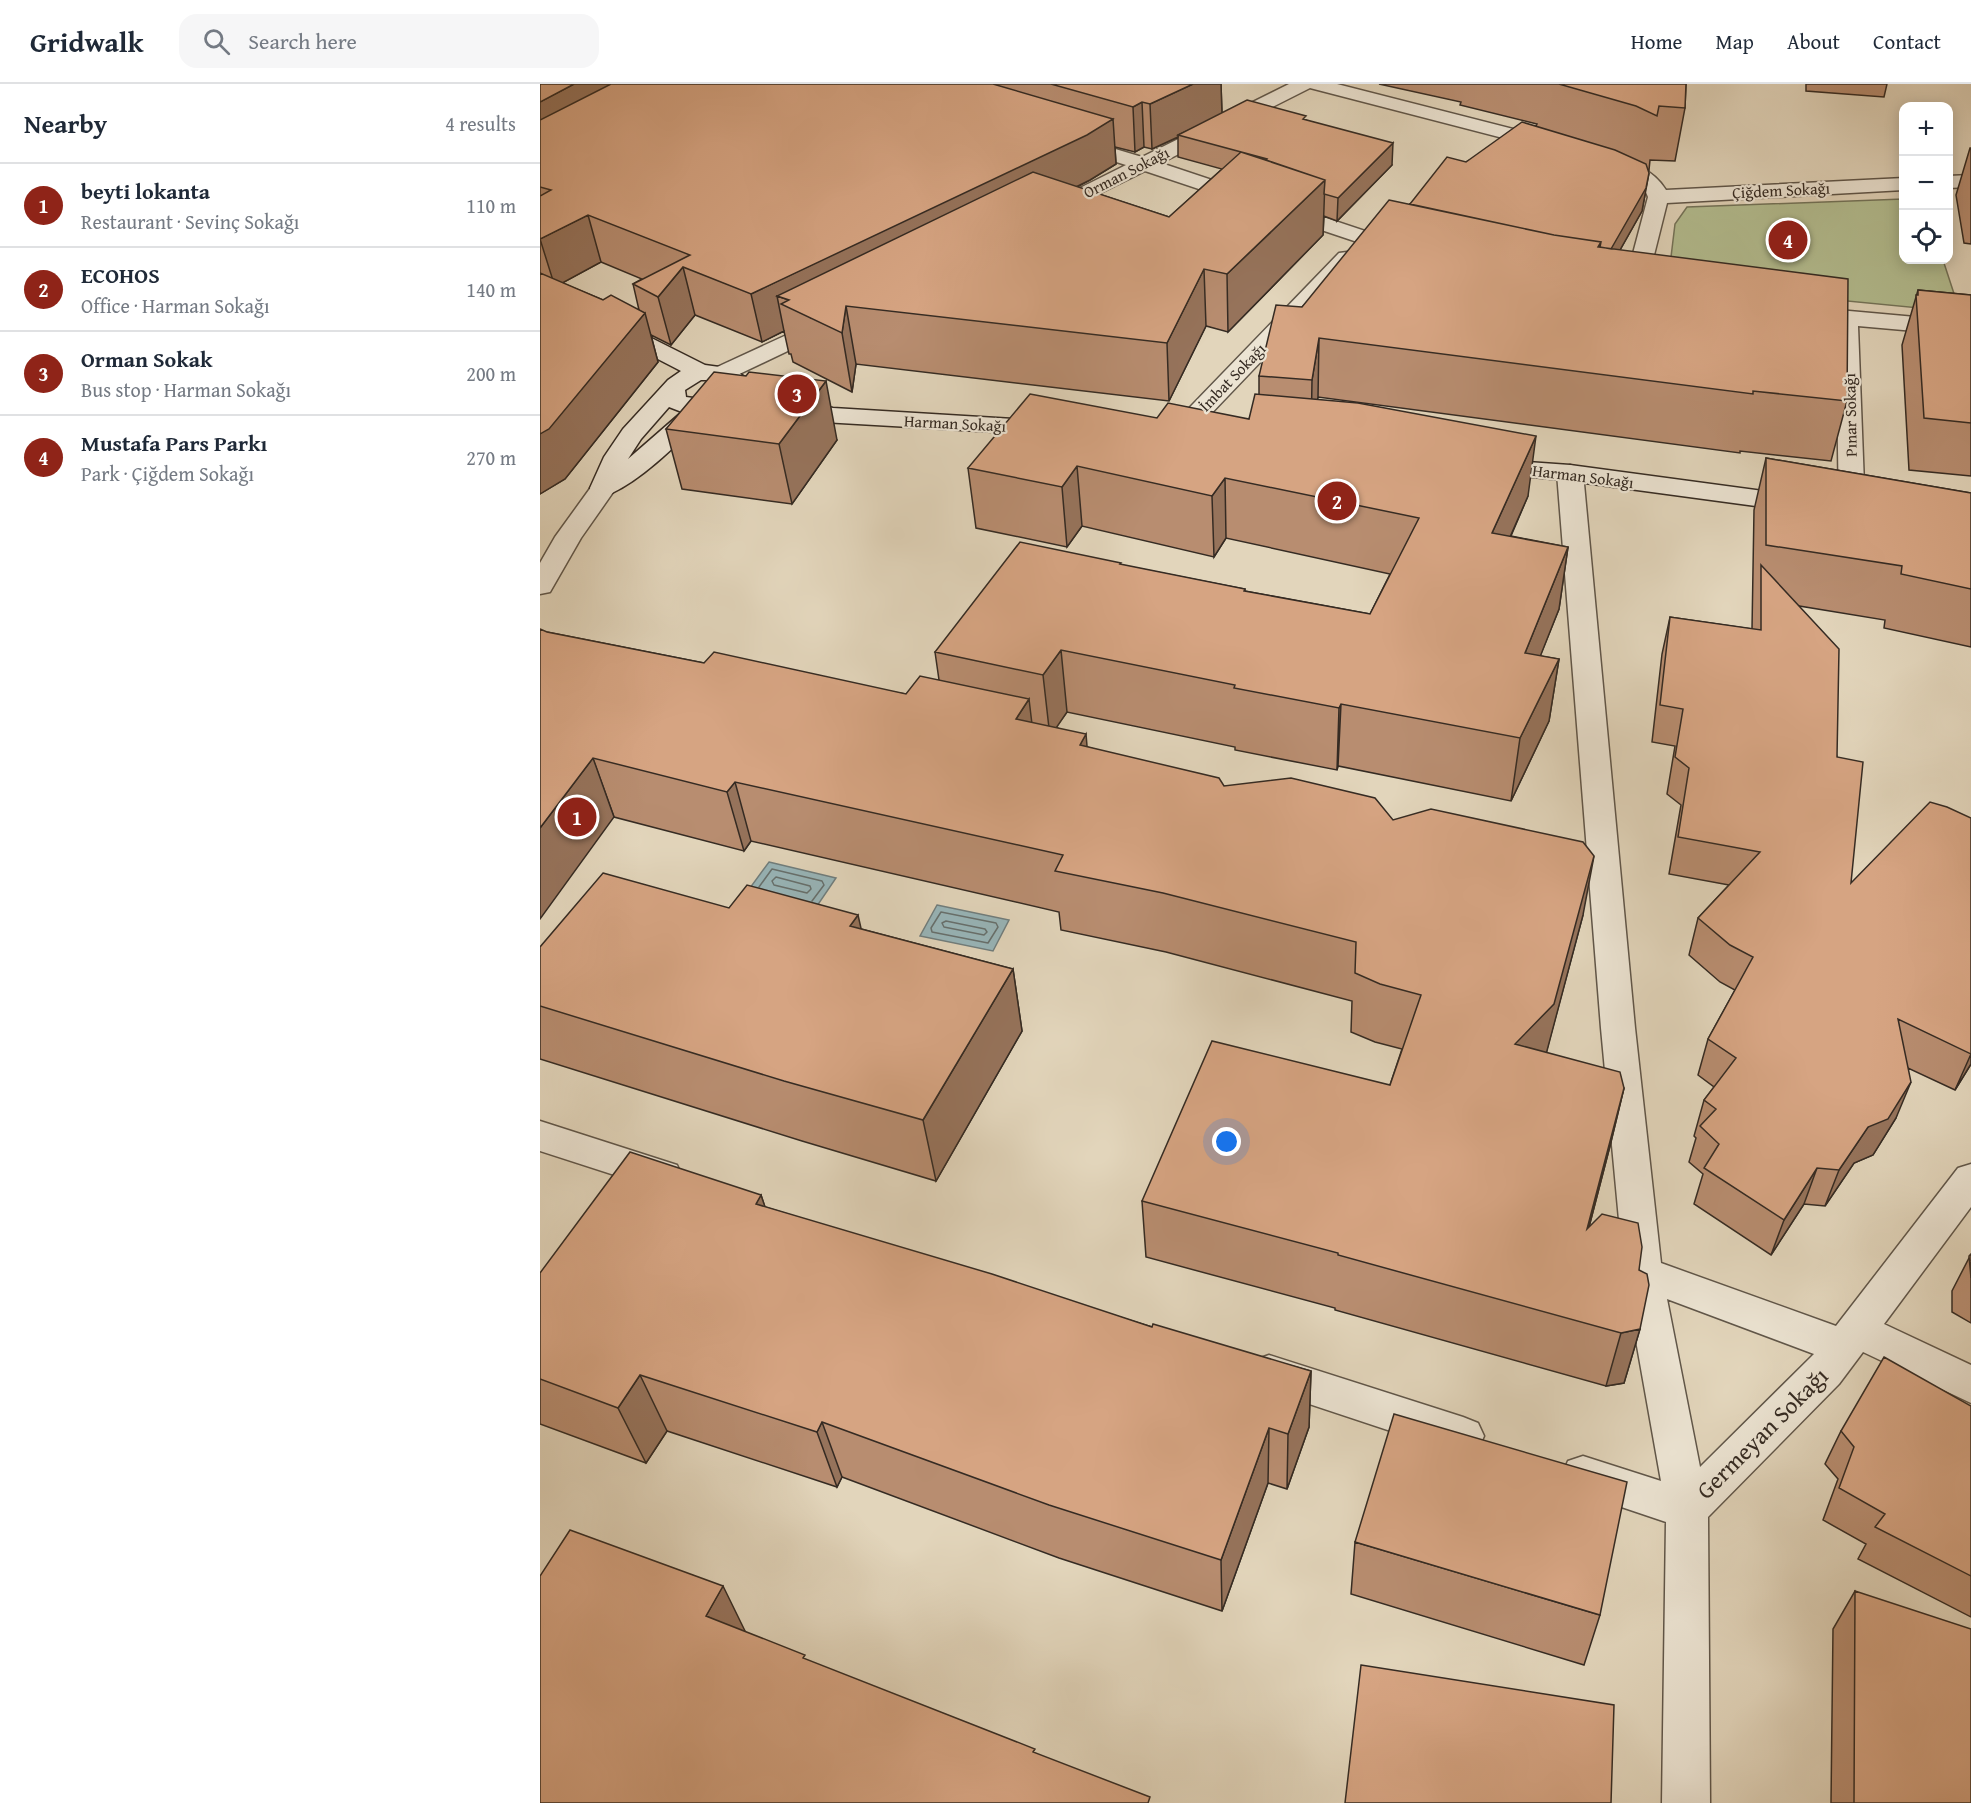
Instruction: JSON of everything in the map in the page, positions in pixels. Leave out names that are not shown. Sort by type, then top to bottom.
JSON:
[{"type":"street","name":"Orman Sokağı","points":[[1028,222],[1304,84]]},
{"type":"street","points":[[1315,84],[1569,150]]},
{"type":"street","points":[[1054,137],[1142,163],[1391,249],[1425,256]]},
{"type":"street","points":[[1590,156],[1620,166],[1650,181],[1657,189],[1658,197],[1633,295]]},
{"type":"street","points":[[1953,182],[1971,181]]},
{"type":"street","name":"Çiğdem Sokağı","points":[[1658,197],[1899,184]]},
{"type":"street","name":"İmbat Sokağı","points":[[1210,440],[1164,436],[1365,239]]},
{"type":"street","points":[[540,289],[721,377],[780,401],[834,416]]},
{"type":"street","points":[[1611,292],[1654,298]]},
{"type":"street","points":[[540,585],[568,537],[603,488],[614,458],[637,426],[682,379],[721,377],[848,313]]},
{"type":"street","points":[[1789,313],[1971,329]]},
{"type":"street","name":"Pınar Sokağı","points":[[1847,318],[1863,512]]},
{"type":"street","points":[[603,488],[645,459],[702,407],[724,402],[738,392],[721,377]]},
{"type":"street","points":[[672,390],[675,401],[682,405],[834,416]]},
{"type":"street","name":"Harman Sokağı","points":[[834,416],[1071,430]]},
{"type":"street","name":"Harman Sokağı","points":[[1465,464],[1570,473],[1863,512]]},
{"type":"street","points":[[1551,1465],[1687,1509],[1642,1273],[1592,863],[1570,473]]},
{"type":"street","points":[[540,1136],[699,1187]]},
{"type":"street","name":"Germeyan Sokağı","points":[[1686,1803],[1687,1509],[1825,1371],[1971,1179]]},
{"type":"street","points":[[1642,1273],[1850,1338],[1971,1385]]},
{"type":"street","points":[[1233,1361],[1494,1446]]},
{"type":"green space","points":[[1899,199],[1899,264],[1944,264],[1960,312],[1724,289],[1671,257],[1675,224],[1687,207]]},
{"type":"water","points":[[769,862],[836,878],[815,909],[747,892]]},
{"type":"water","points":[[937,905],[1009,920],[993,951],[920,936]]},
{"type":"building","points":[[540,84],[574,84],[540,102]]},
{"type":"building","points":[[611,84],[993,84],[1113,119],[1087,135],[751,294],[683,267],[658,297],[633,284],[690,255],[588,215],[540,239],[540,196],[551,190],[540,187],[540,120]]},
{"type":"building","points":[[1051,84],[1193,84],[1150,104],[1142,102],[1133,107]]},
{"type":"building","points":[[1559,84],[1686,84],[1685,108],[1659,106],[1657,116],[1636,106]]},
{"type":"building","points":[[1247,100],[1306,116],[1303,119],[1393,143],[1338,198],[1324,194],[1325,180],[1267,159],[1178,135]]},
{"type":"building","points":[[1522,122],[1615,150],[1646,164],[1649,173],[1646,188],[1611,249],[1600,247],[1601,242],[1554,235],[1410,204],[1447,157],[1466,162]]},
{"type":"building","points":[[1241,152],[1325,180],[1227,274],[1204,269],[1167,343],[846,306],[842,333],[781,304],[789,300],[777,296],[1033,172],[1169,217]]},
{"type":"building","points":[[1389,200],[1554,235],[1601,242],[1598,247],[1848,279],[1847,401],[1753,391],[1753,394],[1319,338],[1312,380],[1259,376],[1276,305],[1302,307]]},
{"type":"building","points":[[540,273],[603,300],[611,295],[645,313],[549,429],[540,434]]},
{"type":"building","points":[[1918,290],[1971,295],[1971,423],[1924,418],[1916,295],[1918,295]]},
{"type":"building","points":[[714,372],[746,376],[749,372],[826,381],[779,444],[666,429]]},
{"type":"building","points":[[1030,394],[1157,418],[1168,403],[1249,419],[1255,394],[1358,403],[1536,436],[1492,533],[1568,547],[1525,653],[1559,659],[1520,738],[1341,704],[1339,708],[1234,688],[1235,685],[1061,650],[1043,675],[935,652],[1020,542],[1245,589],[1244,591],[1370,614],[1419,518],[1225,478],[1212,496],[1077,466],[1062,487],[968,468]]},
{"type":"building","points":[[1766,458],[1971,493],[1971,589],[1901,574],[1902,566],[1766,545]]},
{"type":"building","points":[[1761,565],[1839,649],[1837,757],[1863,762],[1851,883],[1930,802],[1971,818],[1971,1054],[1898,1019],[1911,1082],[1888,1119],[1868,1127],[1839,1170],[1817,1168],[1784,1220],[1704,1168],[1719,1144],[1700,1126],[1716,1109],[1704,1100],[1736,1058],[1708,1039],[1753,957],[1730,945],[1698,918],[1760,852],[1678,837],[1689,768],[1675,757],[1683,709],[1660,705],[1670,617],[1761,630]]},
{"type":"building","points":[[540,629],[704,663],[714,652],[906,694],[920,676],[1029,699],[1016,719],[1086,734],[1080,745],[1219,778],[1224,786],[1291,778],[1375,798],[1393,820],[1431,809],[1583,842],[1594,856],[1554,1004],[1515,1044],[1620,1072],[1624,1088],[1587,1229],[1602,1214],[1638,1223],[1642,1247],[1639,1270],[1647,1274],[1649,1285],[1640,1329],[1621,1333],[1338,1255],[1338,1253],[1142,1201],[1212,1041],[1390,1085],[1421,995],[1380,984],[1355,973],[1356,942],[1163,893],[1055,871],[1063,855],[735,782],[727,792],[593,758],[540,828]]},
{"type":"building","points":[[603,873],[729,908],[747,885],[858,915],[850,926],[1013,969],[923,1120],[784,1081],[540,1006],[540,947]]},
{"type":"building","points":[[630,1152],[761,1195],[756,1204],[992,1274],[1152,1327],[1153,1324],[1311,1371],[1288,1434],[1269,1428],[1221,1560],[1049,1505],[822,1422],[817,1432],[640,1375],[618,1408],[540,1379],[540,1273]]},
{"type":"building","points":[[1971,1254],[1971,1278],[1969,1256]]},
{"type":"building","points":[[1884,1357],[1971,1406],[1971,1576],[1875,1527],[1885,1514],[1839,1488],[1854,1447],[1841,1431]]},
{"type":"building","points":[[1394,1414],[1627,1482],[1600,1615],[1355,1542]]},
{"type":"building","points":[[570,1530],[723,1586],[706,1616],[805,1655],[803,1658],[1035,1749],[1033,1752],[1150,1797],[1148,1803],[540,1803],[540,1576]]},
{"type":"building","points":[[1855,1591],[1971,1629],[1971,1803],[1854,1803]]},
{"type":"building","points":[[1361,1665],[1614,1705],[1611,1803],[1345,1803]]},
{"type":"place","name":"Mustafa Pars Parkı","points":[[1788,240]]},
{"type":"place","name":"Orman Sokak","points":[[797,394]]},
{"type":"place","name":"ECOHOS","points":[[1337,501]]},
{"type":"place","name":"beyti lokanta","points":[[577,817]]}]
